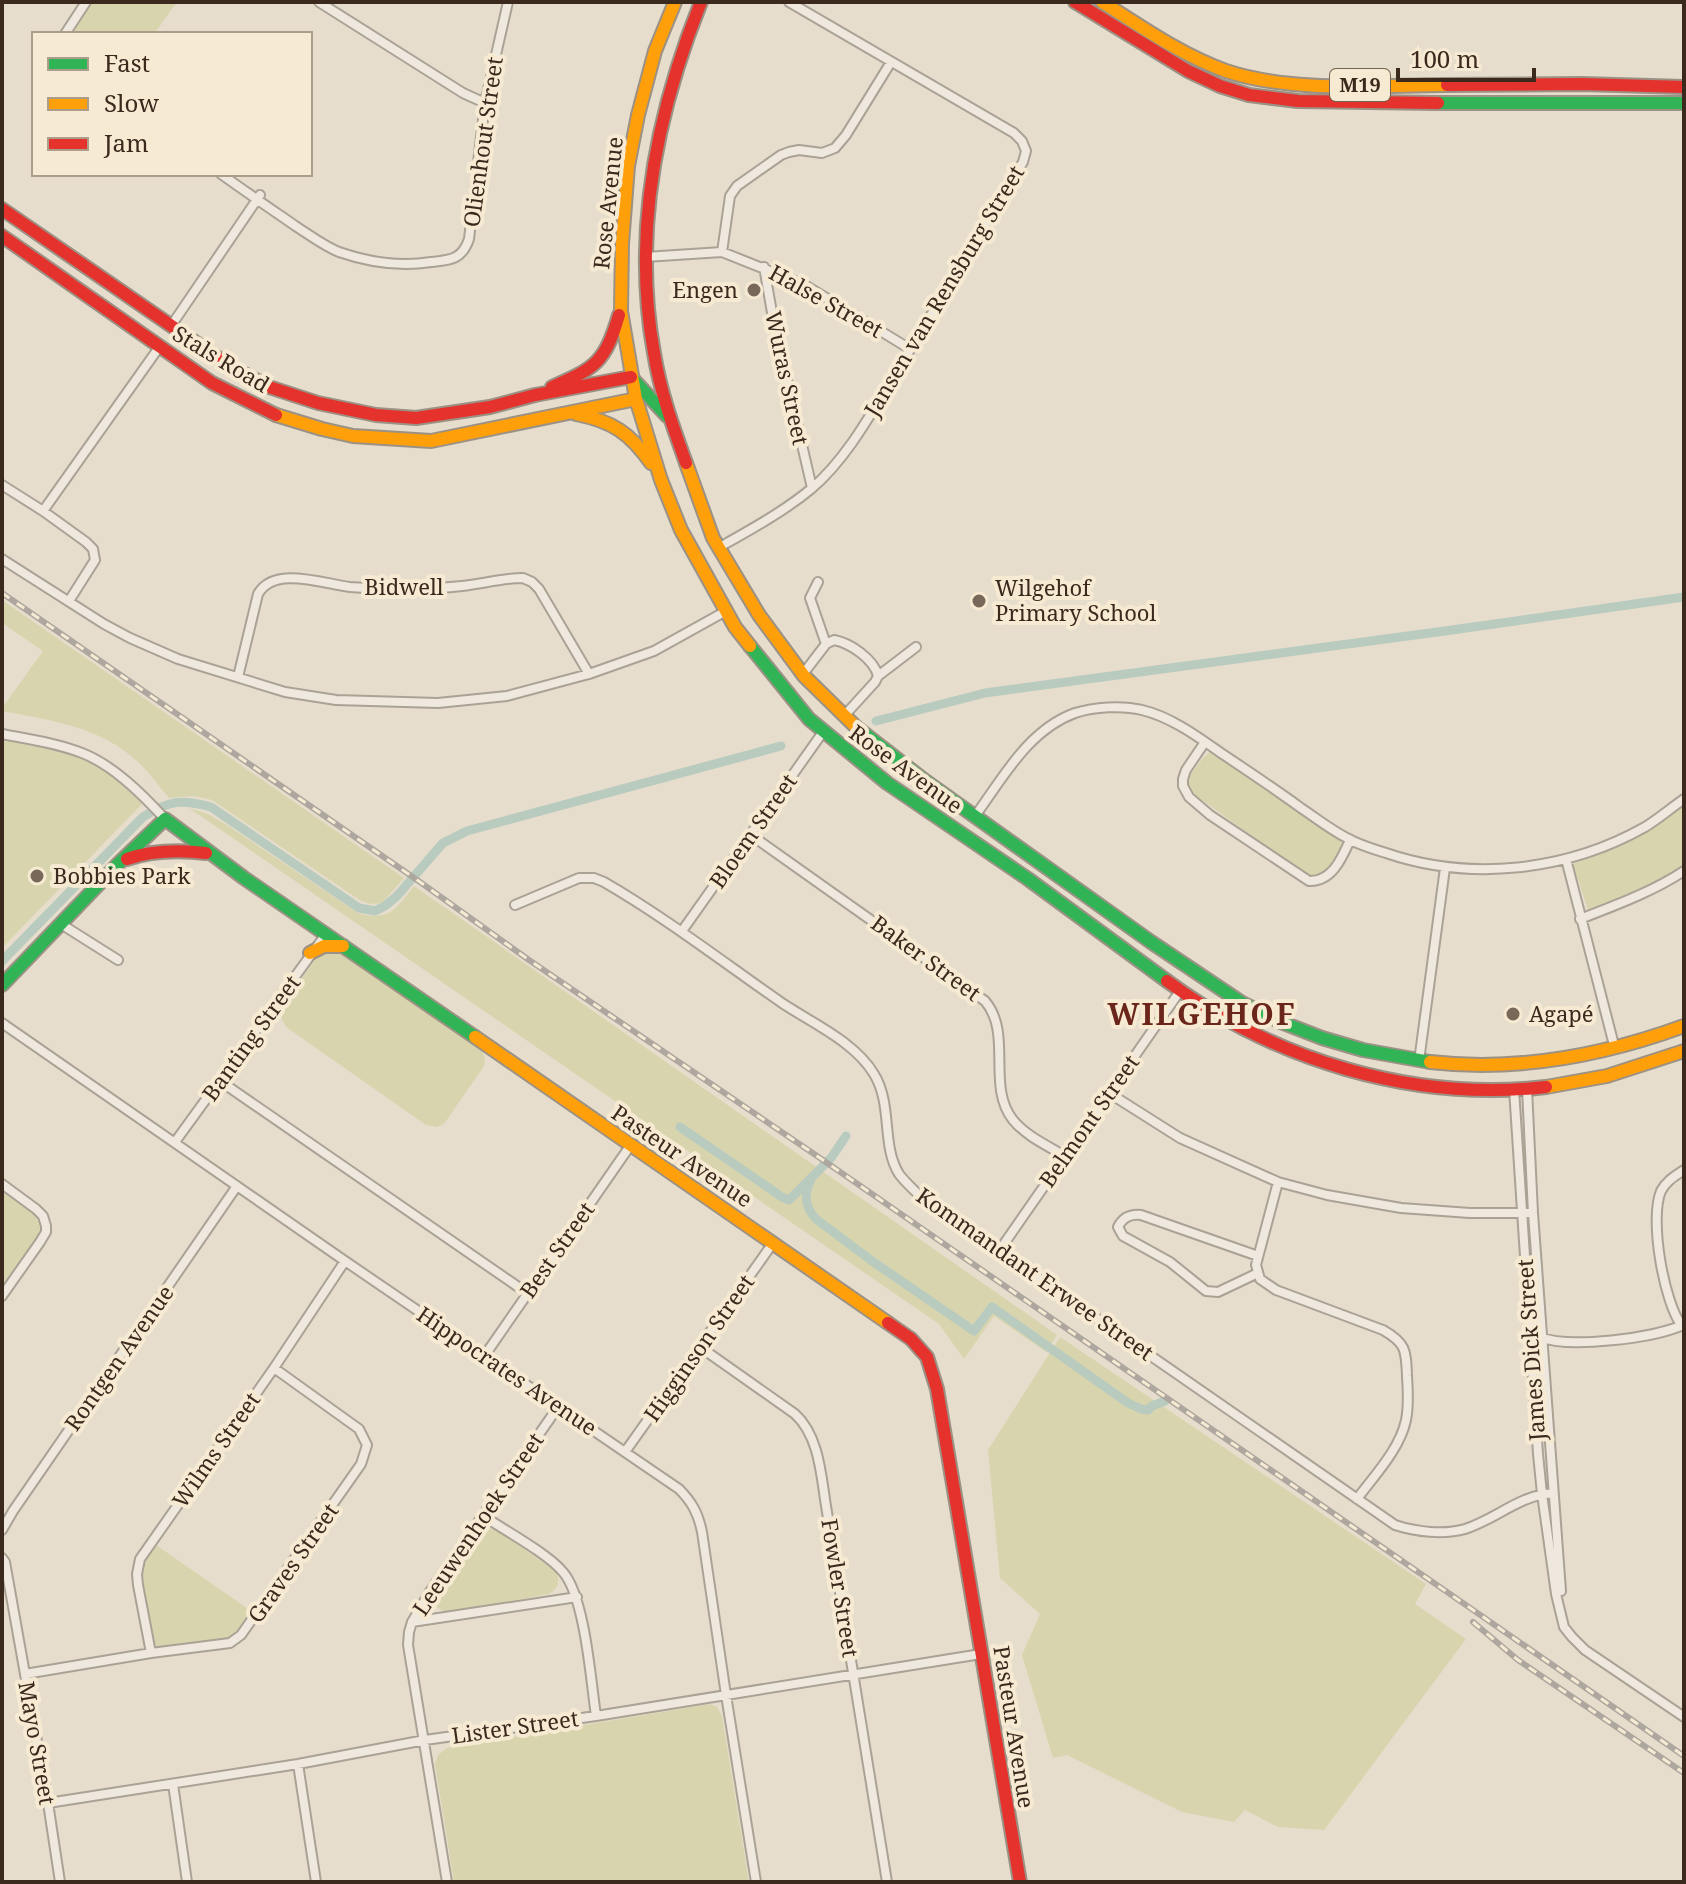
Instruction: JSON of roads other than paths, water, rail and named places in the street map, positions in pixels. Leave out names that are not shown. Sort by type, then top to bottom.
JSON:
[{"type":"main road","name":"Rose Avenue","points":[[675,2],[655,51],[628,166],[621,311],[631,377],[640,394],[661,480],[681,530],[735,627],[781,685],[824,732],[887,783],[976,842],[1197,1002],[1223,1018],[1287,1048],[1338,1067],[1433,1087],[1521,1089],[1607,1076],[1684,1051]]},
{"type":"main road","name":"M19","points":[[1075,2],[1188,71],[1249,95],[1311,101],[1415,104],[1568,102],[1683,96]]},
{"type":"main road","name":"M19","points":[[1102,2],[1195,58],[1242,76],[1312,85],[1582,84],[1683,96]]},
{"type":"main road","name":"Rose Avenue","points":[[698,3],[670,87],[650,186],[645,257],[653,351],[669,418],[715,542],[756,610],[803,674],[846,719],[898,761],[1130,929],[1262,1014],[1306,1033],[1382,1056],[1495,1067],[1601,1053],[1684,1026]]},
{"type":"main road","points":[[1188,71],[1195,58]]},
{"type":"main road","points":[[1311,101],[1312,85]]},
{"type":"main road","points":[[1414,85],[1415,104]]},
{"type":"main road","name":"Stals Road","points":[[4,215],[29,228],[231,367],[269,387],[318,403],[376,415],[416,418],[490,407],[631,377]]},
{"type":"main road","points":[[8,243],[29,228]]},
{"type":"main road","name":"Stals Road","points":[[8,243],[212,383],[274,414],[322,429],[353,436],[431,441],[567,413],[640,394]]},
{"type":"main road","points":[[535,395],[595,366],[610,345],[621,311]]},
{"type":"main road","points":[[148,338],[166,322]]},
{"type":"main road","points":[[171,354],[183,334]]},
{"type":"main road","points":[[653,351],[649,375],[640,394],[669,418]]},
{"type":"main road","points":[[353,436],[357,412]]},
{"type":"main road","points":[[567,413],[592,417],[622,429],[639,445],[661,480]]},
{"type":"main road","points":[[692,549],[715,542]]},
{"type":"main road","points":[[707,577],[728,563]]},
{"type":"main road","points":[[724,607],[742,587]]},
{"type":"main road","points":[[735,627],[748,620],[756,610]]},
{"type":"main road","points":[[824,732],[832,704]]},
{"type":"main road","points":[[824,732],[846,719]]},
{"type":"main road","points":[[948,825],[961,806]]},
{"type":"main road","points":[[2,985],[164,818]]},
{"type":"main road","name":"Pasteur Avenue","points":[[164,818],[206,853],[911,1339],[927,1357],[937,1389],[1020,1882]]},
{"type":"main road","points":[[976,842],[988,825]]},
{"type":"main road","points":[[120,862],[158,850],[206,853]]},
{"type":"main road","points":[[310,953],[324,946],[343,946]]},
{"type":"main road","points":[[1174,987],[1182,964]]},
{"type":"main road","points":[[1197,1002],[1209,982]]},
{"type":"main road","points":[[1631,1045],[1636,1068]]},
{"type":"main road","points":[[1601,1053],[1607,1076]]},
{"type":"main road","points":[[1401,1082],[1404,1059]]},
{"type":"main road","points":[[1433,1062],[1433,1087]]},
{"type":"main road","points":[[1539,1063],[1543,1087]]},
{"type":"main road","points":[[1495,1067],[1497,1090]]},
{"type":"street","points":[[66,32],[86,2]]},
{"type":"street","points":[[319,2],[463,93],[485,103]]},
{"type":"street","name":"Jansen van Rensburg Street","points":[[715,542],[763,522],[812,488],[830,469],[860,430],[910,349],[1023,162],[1026,151],[1014,133],[789,2]]},
{"type":"street","name":"Olienhout Street","points":[[224,176],[324,245],[350,255],[398,264],[423,264],[454,258],[466,248],[469,239],[485,103],[506,3]]},
{"type":"street","points":[[722,252],[730,196],[737,186],[789,152],[822,153],[835,148],[891,62]]},
{"type":"street","points":[[166,322],[258,197]]},
{"type":"street","name":"Halse Street","points":[[645,257],[722,252],[805,285],[910,349]]},
{"type":"street","name":"Wuras Street","points":[[764,267],[812,488]]},
{"type":"street","points":[[43,511],[160,346]]},
{"type":"street","points":[[2,485],[86,542],[95,554],[92,566],[69,601]]},
{"type":"street","points":[[2,559],[104,624],[178,659],[285,692],[336,700],[438,703],[507,696],[589,674],[654,651],[724,607]]},
{"type":"street","name":"Bidwell","points":[[238,677],[258,594],[268,582],[285,578],[366,588],[460,586],[523,578],[539,589],[589,674]]},
{"type":"street","points":[[818,582],[810,598],[826,644]]},
{"type":"street","points":[[803,674],[826,644],[834,640],[848,645],[875,665],[878,676]]},
{"type":"street","points":[[846,719],[878,676],[916,647]]},
{"type":"street","points":[[975,816],[1037,736],[1073,714],[1109,708],[1140,709],[1178,724],[1350,840],[1396,857],[1445,868],[1518,868],[1566,859],[1645,827],[1684,799]]},
{"type":"street","name":"Bloem Street","points":[[682,931],[824,732]]},
{"type":"street","points":[[2,734],[85,754],[113,771],[164,818]]},
{"type":"street","points":[[1205,742],[1186,770],[1183,786],[1189,797],[1210,815],[1309,881],[1324,878],[1335,869],[1350,840]]},
{"type":"street","name":"Baker Street","points":[[751,835],[985,1001],[992,1009],[997,1024],[1001,1097],[1006,1109],[1017,1124],[1065,1156]]},
{"type":"street","points":[[1566,859],[1615,1049]]},
{"type":"street","points":[[1419,1061],[1445,868]]},
{"type":"street","points":[[1580,919],[1634,898],[1684,871]]},
{"type":"street","name":"Kommandant Erwee Street","points":[[515,905],[579,878],[604,882],[682,931],[852,1049],[873,1072],[885,1100],[889,1140],[900,1176],[920,1196],[1395,1525],[1427,1531],[1469,1527],[1518,1503],[1553,1493]]},
{"type":"street","points":[[61,924],[118,960]]},
{"type":"street","name":"Banting Street","points":[[175,1142],[326,934]]},
{"type":"street","name":"Belmont Street","points":[[999,1251],[1109,1093],[1174,987]]},
{"type":"street","name":"Hippocrates Avenue","points":[[2,1023],[679,1489],[692,1502],[698,1514],[756,1882]]},
{"type":"street","points":[[220,1081],[527,1293]]},
{"type":"street","name":"James Dick Street","points":[[1521,1089],[1521,1212],[1538,1454],[1556,1594],[1561,1609]]},
{"type":"street","name":"James Dick Street","points":[[1521,1089],[1564,1627],[1579,1645],[1684,1717]]},
{"type":"street","points":[[1109,1093],[1180,1138],[1278,1182],[1327,1195],[1401,1208],[1533,1213]]},
{"type":"street","name":"Best Street","points":[[485,1355],[630,1146]]},
{"type":"street","points":[[1530,1332],[1543,1339],[1602,1340],[1652,1334],[1683,1325],[1672,1310],[1665,1285],[1657,1213],[1665,1184],[1684,1170]]},
{"type":"street","points":[[1278,1182],[1256,1265],[1264,1283],[1383,1330],[1396,1337],[1405,1349],[1408,1396],[1402,1434],[1357,1499]]},
{"type":"street","points":[[2,1184],[43,1216],[46,1232],[2,1296]]},
{"type":"street","name":"Rontgen Avenue","points":[[2,1530],[237,1186]]},
{"type":"street","points":[[1258,1256],[1141,1215],[1124,1218],[1118,1227],[1123,1236],[1170,1262],[1206,1291],[1218,1292],[1258,1273]]},
{"type":"street","name":"Higginson Street","points":[[625,1452],[773,1243]]},
{"type":"street","name":"Wilms Street","points":[[151,1653],[138,1585],[140,1559],[345,1261]]},
{"type":"street","name":"Fowler Street","points":[[700,1347],[795,1414],[810,1433],[821,1478],[887,1882]]},
{"type":"street","name":"Graves Street","points":[[25,1674],[230,1643],[241,1635],[361,1464],[367,1445],[359,1429],[274,1368]]},
{"type":"street","name":"Leeuwenhoek Street","points":[[447,1882],[410,1658],[409,1632],[429,1593],[558,1407]]},
{"type":"street","points":[[482,1515],[557,1566],[568,1579],[577,1597],[596,1716]]},
{"type":"street","name":"Mayo Street","points":[[2,1558],[60,1882]]},
{"type":"street","points":[[412,1622],[577,1597]]},
{"type":"street","name":"Lister Street","points":[[48,1803],[298,1764],[425,1740],[596,1716],[981,1654]]},
{"type":"street","points":[[298,1764],[316,1882]]},
{"type":"street","points":[[173,1784],[187,1882]]},
{"type":"waterway","points":[[876,721],[985,693],[1684,597]]},
{"type":"waterway","points":[[2,961],[143,817],[168,804],[184,802],[211,807],[359,908],[375,911],[397,896],[443,843],[467,831],[781,746]]},
{"type":"waterway","points":[[680,1127],[789,1200],[831,1158],[846,1136]]},
{"type":"waterway","points":[[813,1176],[806,1198],[816,1219],[974,1331],[992,1307],[1128,1403],[1148,1410],[1165,1401]]},
{"type":"railway","points":[[2,593],[1684,1756]]},
{"type":"railway","points":[[1473,1622],[1518,1660],[1684,1773]]},
{"type":"place","name":"Engen","points":[[754,290]]},
{"type":"place","name":"Wilgehof Primary School","points":[[979,601]]},
{"type":"place","name":"Bobbies Park","points":[[37,876]]},
{"type":"place","name":"Agapé","points":[[1513,1014]]},
{"type":"district","name":"WILGEHOF","points":[[1202,1015]]}]
